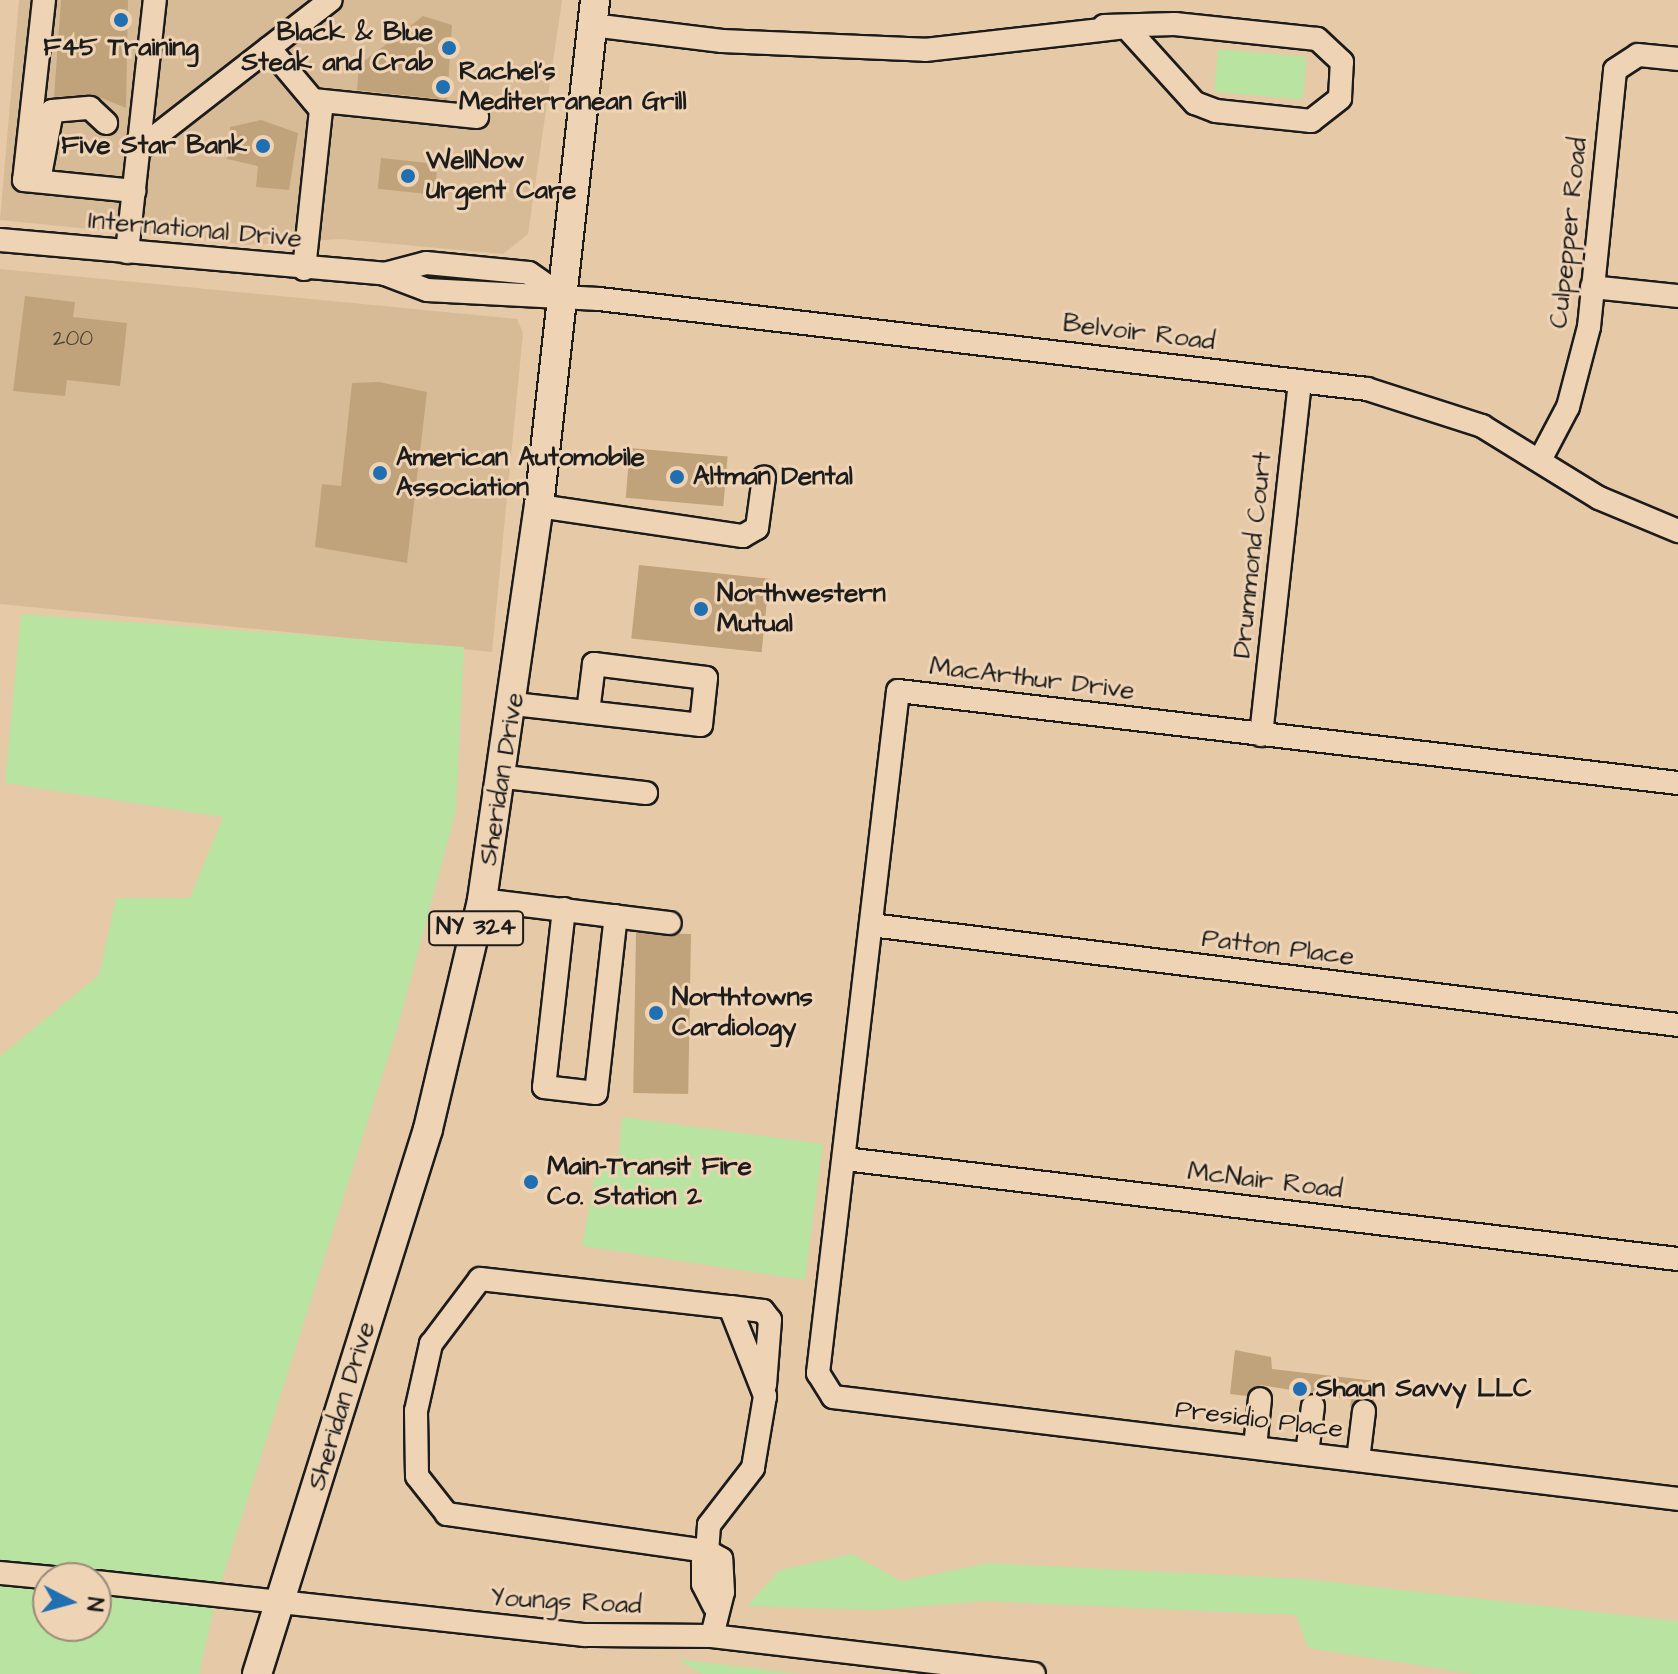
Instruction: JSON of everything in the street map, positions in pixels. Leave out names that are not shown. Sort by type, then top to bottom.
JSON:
[{"type":"main road","name":"Sheridan Drive","points":[[257,1674],[428,1129],[482,900],[505,777],[539,506],[593,12]]},
{"type":"street","points":[[44,0],[24,180],[134,191]]},
{"type":"street","points":[[127,252],[155,0]]},
{"type":"street","points":[[138,150],[331,0]]},
{"type":"street","points":[[593,12],[722,41],[925,50],[1104,26],[1175,24],[1317,39],[1342,62],[1340,98],[1311,121],[1216,111],[1195,103],[1126,27],[1104,26]]},
{"type":"street","points":[[269,48],[321,110],[304,269]]},
{"type":"street","name":"Culpepper Road","points":[[1540,460],[1581,367],[1615,70],[1638,55],[1678,59]]},
{"type":"street","points":[[313,100],[477,117]]},
{"type":"street","points":[[39,181],[52,111],[90,108],[106,123]]},
{"type":"street","name":"International Drive","points":[[0,240],[304,269],[385,274],[426,263],[529,273],[561,295]]},
{"type":"street","points":[[1592,287],[1678,296]]},
{"type":"street","name":"Belvoir Road","points":[[561,295],[1300,381],[1445,410],[1540,460],[1631,515],[1678,531]]},
{"type":"street","name":"Drummond Court","points":[[1261,735],[1300,381]]},
{"type":"street","points":[[539,506],[743,536],[757,528],[764,477]]},
{"type":"street","points":[[514,704],[701,725],[706,678],[594,664],[588,712]]},
{"type":"street","name":"MacArthur Drive","points":[[833,1397],[818,1373],[898,691],[1678,783]]},
{"type":"street","points":[[505,777],[646,793]]},
{"type":"street","points":[[482,900],[670,923]]},
{"type":"street","points":[[564,909],[544,1087],[596,1093],[616,916]]},
{"type":"street","name":"Patton Place","points":[[871,925],[1678,1025]]},
{"type":"street","name":"McNair Road","points":[[845,1159],[1678,1259]]},
{"type":"street","points":[[707,1551],[709,1525],[753,1468],[765,1396],[770,1320],[763,1311],[480,1279],[431,1344],[416,1411],[417,1476],[447,1514],[707,1551],[721,1559],[723,1592],[714,1606],[712,1636]]},
{"type":"street","points":[[730,1307],[765,1396]]},
{"type":"street","name":"Presidio Place","points":[[833,1397],[1678,1499]]},
{"type":"street","points":[[1255,1447],[1260,1399]]},
{"type":"street","points":[[1307,1454],[1313,1406]]},
{"type":"street","points":[[1358,1460],[1364,1411]]},
{"type":"street","points":[[0,1573],[32,1576]]},
{"type":"street","name":"Youngs Road","points":[[112,1584],[585,1635],[712,1636],[1034,1674]]},
{"type":"shaded area","points":[[19,0],[562,0],[528,234],[503,254],[340,239],[250,245],[0,220]]},
{"type":"shaded area","points":[[0,269],[517,319],[523,333],[492,652],[0,604]]},
{"type":"green space","points":[[1218,49],[1307,57],[1303,100],[1214,92]]},
{"type":"green space","points":[[21,614],[464,647],[456,810],[398,1026],[217,1595],[199,1674],[0,1674],[0,1056],[99,975],[116,898],[190,898],[223,817],[5,783]]},
{"type":"green space","points":[[622,1117],[823,1144],[805,1280],[582,1246],[597,1164],[618,1164]]},
{"type":"green space","points":[[852,1554],[901,1581],[988,1563],[1305,1579],[1678,1621],[1678,1674],[1474,1674],[1308,1648],[1296,1615],[984,1601],[878,1610],[747,1606],[780,1570]]},
{"type":"green space","points":[[677,1659],[800,1674],[702,1674]]},
{"type":"building","points":[[61,0],[128,0],[126,108],[94,95],[54,97]]},
{"type":"building","points":[[423,16],[452,25],[447,100],[357,90],[359,65]]},
{"type":"building","name":"Five Star Bank","points":[[261,120],[298,133],[289,190],[256,187],[258,166],[227,159],[230,127]]},
{"type":"building","name":"WellNow Urgent Care","points":[[381,158],[438,164],[434,195],[378,189]]},
{"type":"building","points":[[25,296],[75,302],[73,317],[127,323],[120,386],[67,380],[65,396],[13,391]]},
{"type":"building","name":"American Automobile Association","points":[[379,382],[427,392],[407,563],[315,547],[322,484],[341,486],[352,383]]},
{"type":"building","name":"Altman Dental","points":[[630,448],[728,457],[723,506],[626,498]]},
{"type":"building","name":"Northwestern Mutual","points":[[639,565],[769,579],[762,652],[631,639]]},
{"type":"building","name":"Northtowns Cardiology","points":[[636,933],[691,934],[688,1094],[633,1093]]},
{"type":"building","points":[[1235,1350],[1271,1357],[1272,1369],[1376,1381],[1374,1402],[1359,1398],[1350,1407],[1351,1400],[1261,1385],[1247,1396],[1230,1394]]},
{"type":"place","name":"F45 Training","points":[[121,20]]},
{"type":"place","name":"Black & Blue Steak and Crab","points":[[449,48]]},
{"type":"place","name":"Rachel's Mediterranean Grill","points":[[443,87]]},
{"type":"place","name":"Five Star Bank","points":[[263,146]]},
{"type":"place","name":"WellNow Urgent Care","points":[[408,176]]},
{"type":"place","name":"American Automobile Association","points":[[380,473]]},
{"type":"place","name":"Altman Dental","points":[[677,477]]},
{"type":"place","name":"Northwestern Mutual","points":[[701,609]]},
{"type":"place","name":"Northtowns Cardiology","points":[[656,1013]]},
{"type":"place","name":"Main-Transit Fire Co. Station 2","points":[[531,1182]]},
{"type":"place","name":"Shaun Savvy LLC","points":[[1300,1389]]}]
